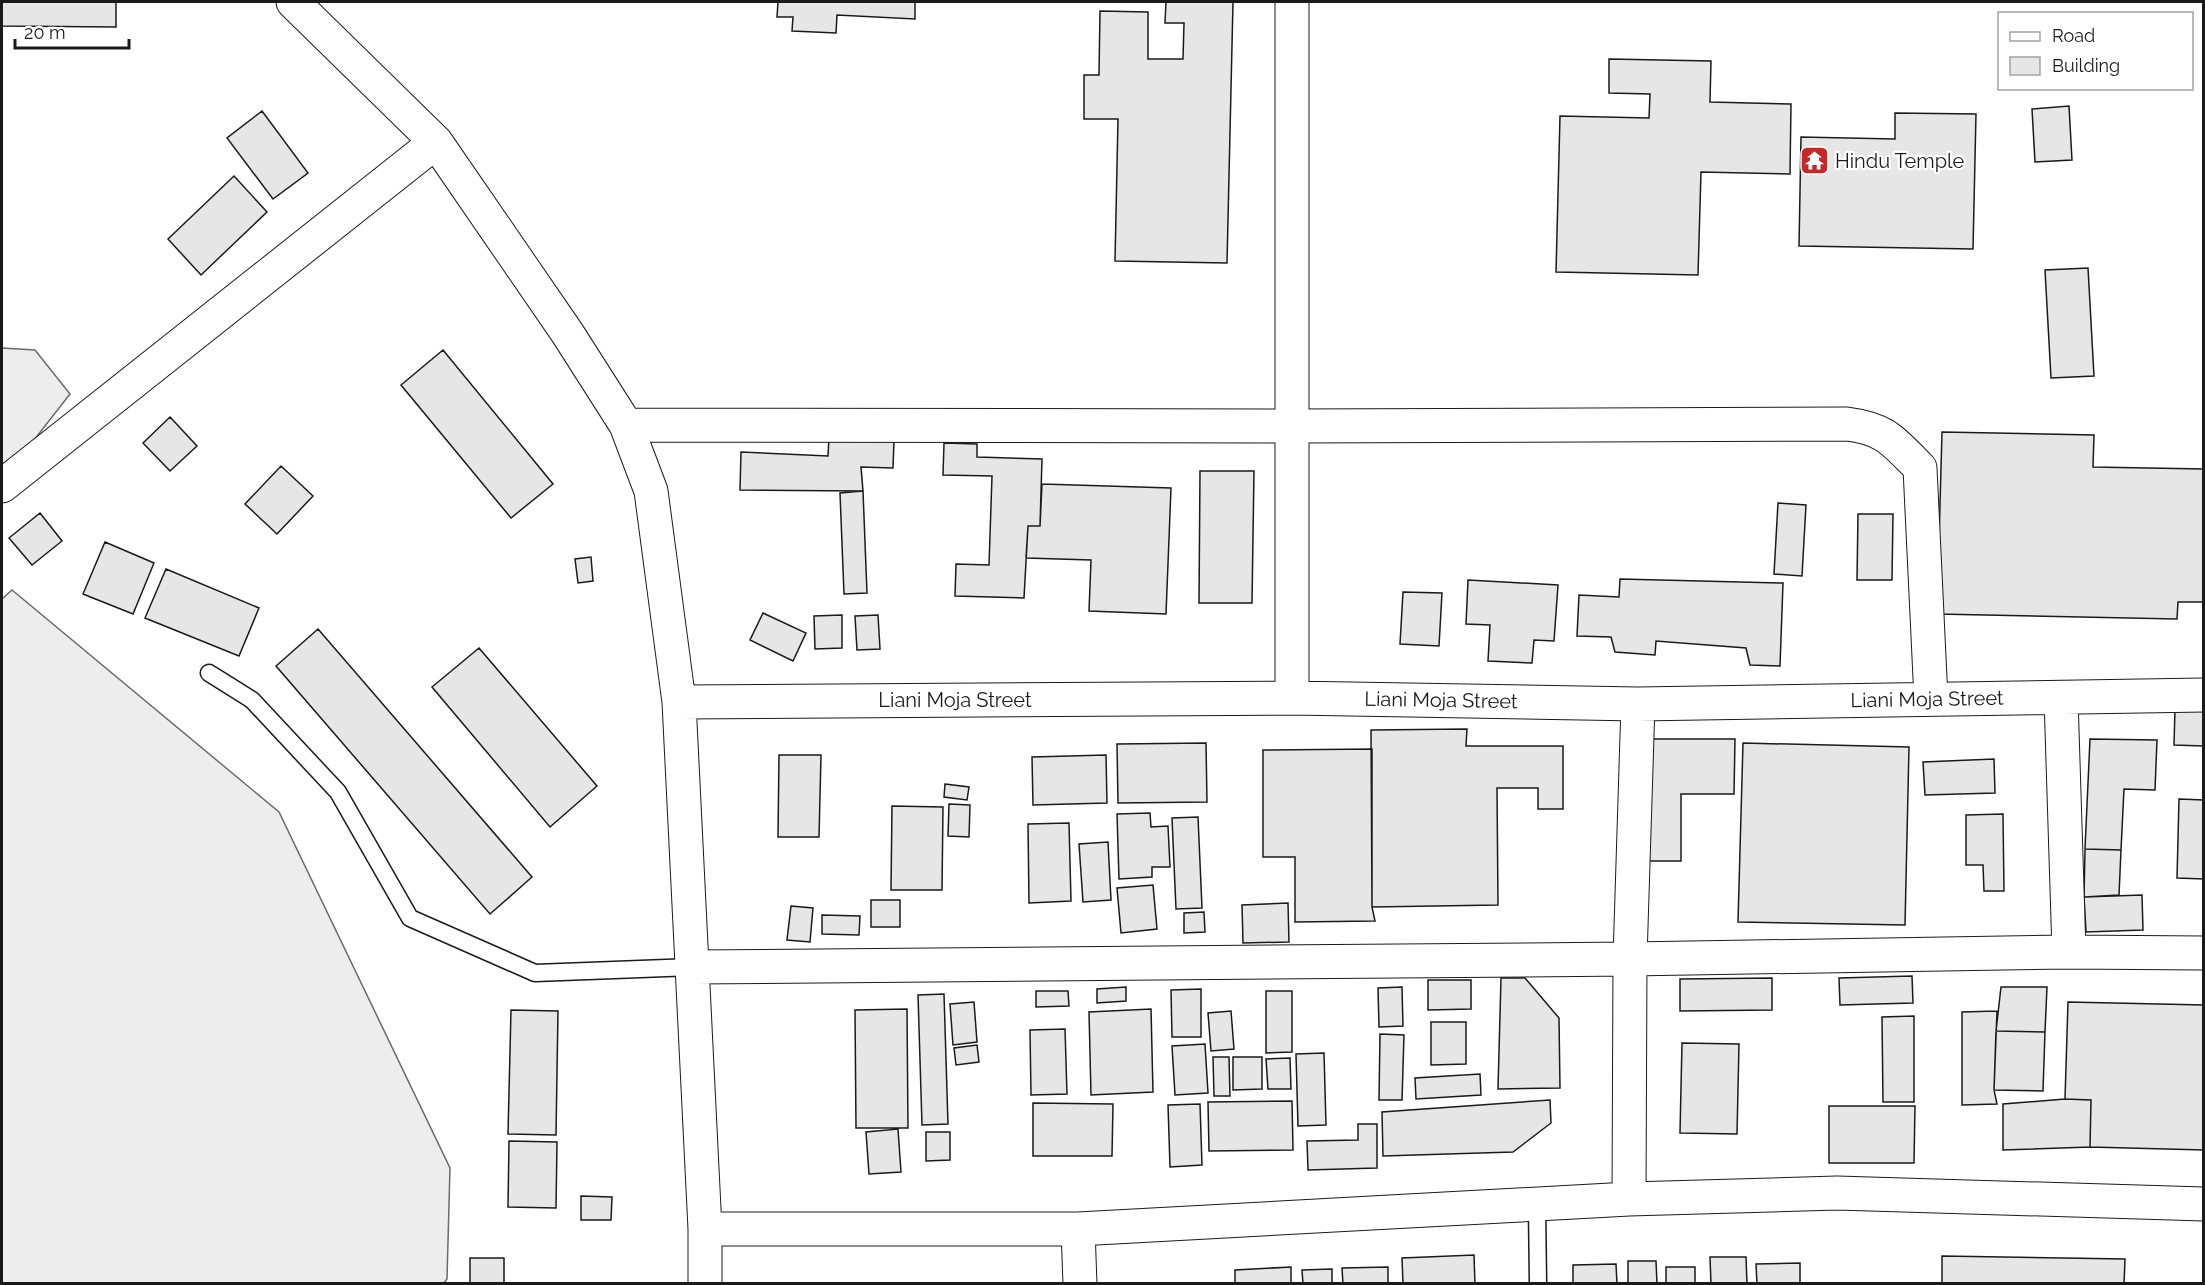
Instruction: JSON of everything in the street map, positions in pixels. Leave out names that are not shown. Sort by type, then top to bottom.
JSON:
[{"type":"street","points":[[293,2],[435,142],[568,334],[626,425],[651,490],[679,702],[705,1229],[705,1284]]},
{"type":"street","points":[[1292,2],[1292,698]]},
{"type":"street","points":[[2,486],[435,142]]},
{"type":"street","points":[[626,425],[1847,424],[1872,428],[1893,441],[1920,468],[1930,699]]},
{"type":"street","name":"Liani Moja Street","points":[[679,702],[1292,698],[1638,704],[2204,696]]},
{"type":"street","points":[[2061,698],[2068,952]]},
{"type":"street","points":[[1629,1200],[1630,959],[1638,704]]},
{"type":"street","points":[[693,967],[1630,959],[2068,952],[2204,953]]},
{"type":"street","points":[[705,1229],[1078,1229],[1537,1204],[1837,1193],[2204,1204]]},
{"type":"street","points":[[1078,1229],[1080,1284]]},
{"type":"lane","points":[[209,673],[252,700],[338,792],[410,918],[535,973],[693,967]]},
{"type":"lane","points":[[1537,1204],[1538,1284]]},
{"type":"shaded area","points":[[2,348],[35,350],[70,394],[2,481]]},
{"type":"shaded area","points":[[12,590],[279,812],[450,1168],[447,1279],[444,1283],[2,1283],[2,599]]},
{"type":"building","points":[[2,2],[116,2],[116,27],[2,26]]},
{"type":"building","points":[[778,2],[915,2],[915,19],[837,15],[836,33],[792,31],[793,17],[777,17]]},
{"type":"building","points":[[1166,2],[1233,2],[1227,263],[1115,261],[1118,119],[1084,119],[1084,75],[1099,75],[1100,11],[1148,12],[1148,59],[1183,59],[1184,23],[1165,23]]},
{"type":"building","points":[[1609,59],[1711,61],[1710,102],[1791,104],[1790,174],[1701,172],[1698,275],[1556,272],[1560,116],[1649,118],[1650,94],[1609,93]]},
{"type":"building","points":[[2069,106],[2072,160],[2035,162],[2032,109]]},
{"type":"building","points":[[262,111],[308,173],[273,199],[227,138]]},
{"type":"building","points":[[1895,113],[1976,114],[1973,249],[1799,246],[1801,137],[1895,139]]},
{"type":"building","points":[[234,176],[267,212],[201,275],[168,239]]},
{"type":"building","points":[[2088,268],[2094,376],[2051,378],[2045,270]]},
{"type":"building","points":[[443,350],[553,484],[511,518],[401,385]]},
{"type":"building","points":[[170,417],[197,446],[170,471],[143,443]]},
{"type":"building","points":[[1942,432],[2094,435],[2093,467],[2204,469],[2204,602],[2178,602],[2177,619],[1937,614]]},
{"type":"building","points":[[829,437],[894,440],[893,468],[861,467],[863,491],[740,490],[741,452],[828,456]]},
{"type":"building","points":[[944,443],[977,444],[977,457],[1042,459],[1040,526],[1028,526],[1024,598],[955,596],[956,564],[989,565],[992,476],[943,475]]},
{"type":"building","points":[[281,466],[313,496],[277,534],[245,504]]},
{"type":"building","points":[[1200,471],[1254,471],[1252,603],[1199,603]]},
{"type":"building","points":[[1042,484],[1171,488],[1166,614],[1089,611],[1091,560],[1026,558],[1028,526],[1040,526]]},
{"type":"building","points":[[863,491],[867,593],[844,594],[840,493]]},
{"type":"building","points":[[1778,503],[1806,505],[1802,576],[1774,574]]},
{"type":"building","points":[[40,513],[62,541],[32,565],[9,538]]},
{"type":"building","points":[[1858,514],[1893,514],[1892,580],[1857,580]]},
{"type":"building","points":[[105,542],[154,563],[133,614],[83,594]]},
{"type":"building","points":[[591,557],[593,581],[578,583],[575,559]]},
{"type":"building","points":[[166,569],[259,608],[239,656],[145,618]]},
{"type":"building","points":[[1620,579],[1783,583],[1780,666],[1750,665],[1746,648],[1656,641],[1655,655],[1615,652],[1611,637],[1577,636],[1579,595],[1619,597]]},
{"type":"building","points":[[1468,580],[1558,585],[1554,641],[1534,640],[1532,663],[1488,661],[1490,625],[1466,624]]},
{"type":"building","points":[[1403,592],[1442,593],[1439,646],[1400,644]]},
{"type":"building","points":[[763,613],[806,633],[793,661],[750,640]]},
{"type":"building","points":[[842,615],[842,648],[815,649],[814,616]]},
{"type":"building","points":[[878,615],[880,649],[857,650],[855,616]]},
{"type":"building","points":[[318,629],[532,877],[490,914],[276,666]]},
{"type":"building","points":[[479,648],[597,786],[550,827],[432,687]]},
{"type":"building","points":[[2175,709],[2204,710],[2204,776],[2203,746],[2174,745]]},
{"type":"building","points":[[1467,729],[1466,746],[1563,746],[1563,809],[1538,809],[1538,788],[1497,788],[1498,905],[1372,907],[1371,730]]},
{"type":"building","points":[[1650,739],[1735,739],[1734,794],[1681,794],[1681,861],[1649,861]]},
{"type":"building","points":[[2090,739],[2157,740],[2155,790],[2124,789],[2121,850],[2085,849]]},
{"type":"building","points":[[1206,743],[1207,802],[1118,803],[1117,744]]},
{"type":"building","points":[[1743,743],[1909,747],[1905,925],[1738,922]]},
{"type":"building","points":[[1372,749],[1372,907],[1375,921],[1295,922],[1295,857],[1263,857],[1263,750]]},
{"type":"building","points":[[779,755],[821,755],[819,837],[778,837]]},
{"type":"building","points":[[1106,755],[1107,803],[1033,805],[1032,757]]},
{"type":"building","points":[[1994,759],[1995,793],[1925,795],[1923,762]]},
{"type":"building","points":[[945,784],[969,787],[967,800],[944,797]]},
{"type":"building","points":[[2179,799],[2204,800],[2204,879],[2177,878]]},
{"type":"building","points":[[949,804],[970,805],[969,837],[948,836]]},
{"type":"building","points":[[892,806],[943,807],[942,890],[891,890]]},
{"type":"building","points":[[1150,813],[1151,827],[1168,826],[1170,867],[1152,867],[1152,877],[1119,879],[1117,814]]},
{"type":"building","points":[[2003,814],[2004,891],[1984,891],[1983,865],[1966,865],[1966,815]]},
{"type":"building","points":[[1198,817],[1202,908],[1176,909],[1172,818]]},
{"type":"building","points":[[1069,823],[1071,901],[1029,903],[1028,824]]},
{"type":"building","points":[[1108,842],[1111,900],[1083,902],[1079,844]]},
{"type":"building","points":[[2085,849],[2121,850],[2119,895],[2084,897]]},
{"type":"building","points":[[1153,885],[1157,929],[1121,933],[1117,888]]},
{"type":"building","points":[[2142,895],[2143,930],[2086,932],[2084,897]]},
{"type":"building","points":[[871,900],[900,900],[900,927],[871,927]]},
{"type":"building","points":[[1288,903],[1289,942],[1243,943],[1242,905]]},
{"type":"building","points":[[791,906],[813,908],[810,942],[787,940]]},
{"type":"building","points":[[1204,912],[1205,932],[1184,933],[1184,913]]},
{"type":"building","points":[[822,915],[860,916],[859,935],[822,934]]},
{"type":"building","points":[[1912,976],[1913,1003],[1840,1005],[1839,978]]},
{"type":"building","points":[[1501,978],[1525,978],[1559,1018],[1560,1088],[1498,1089]]},
{"type":"building","points":[[1772,978],[1772,1010],[1680,1011],[1680,979]]},
{"type":"building","points":[[1428,980],[1471,980],[1471,1009],[1428,1010]]},
{"type":"building","points":[[1126,987],[1126,1001],[1097,1003],[1097,989]]},
{"type":"building","points":[[1402,987],[1403,1026],[1379,1027],[1378,988]]},
{"type":"building","points":[[2001,987],[2047,987],[2045,1032],[1996,1031]]},
{"type":"building","points":[[1201,989],[1201,1037],[1172,1037],[1171,990]]},
{"type":"building","points":[[1036,991],[1068,991],[1069,1006],[1036,1007]]},
{"type":"building","points":[[1266,991],[1292,991],[1292,1052],[1266,1053]]},
{"type":"building","points":[[944,994],[948,1124],[922,1125],[918,995]]},
{"type":"building","points":[[974,1002],[977,1042],[953,1045],[950,1004]]},
{"type":"building","points":[[2068,1002],[2204,1005],[2204,1150],[2090,1147],[2091,1100],[2065,1099]]},
{"type":"building","points":[[907,1009],[908,1128],[856,1128],[855,1010]]},
{"type":"building","points":[[1151,1009],[1153,1092],[1091,1095],[1089,1012]]},
{"type":"building","points":[[511,1010],[558,1011],[556,1135],[508,1134]]},
{"type":"building","points":[[1231,1011],[1234,1049],[1211,1051],[1208,1013]]},
{"type":"building","points":[[1997,1011],[1994,1090],[1997,1104],[1962,1105],[1962,1012]]},
{"type":"building","points":[[1914,1016],[1914,1102],[1883,1102],[1882,1017]]},
{"type":"building","points":[[1431,1022],[1466,1022],[1466,1064],[1431,1065]]},
{"type":"building","points":[[1065,1029],[1067,1094],[1031,1095],[1030,1030]]},
{"type":"building","points":[[1996,1031],[2045,1032],[2043,1091],[1994,1090]]},
{"type":"building","points":[[1380,1034],[1404,1035],[1402,1100],[1379,1100]]},
{"type":"building","points":[[1682,1043],[1739,1044],[1737,1134],[1680,1133]]},
{"type":"building","points":[[1205,1044],[1208,1093],[1175,1095],[1172,1046]]},
{"type":"building","points":[[977,1045],[979,1062],[956,1065],[954,1048]]},
{"type":"building","points":[[1324,1053],[1326,1125],[1298,1126],[1296,1054]]},
{"type":"building","points":[[1213,1057],[1229,1057],[1230,1096],[1214,1096]]},
{"type":"building","points":[[1233,1057],[1262,1057],[1262,1089],[1233,1090]]},
{"type":"building","points":[[1290,1058],[1291,1089],[1268,1089],[1266,1059]]},
{"type":"building","points":[[1480,1074],[1481,1095],[1416,1099],[1415,1078]]},
{"type":"building","points":[[2065,1099],[2091,1100],[2090,1147],[2003,1150],[2003,1104]]},
{"type":"building","points":[[1550,1100],[1551,1123],[1513,1152],[1383,1156],[1382,1112]]},
{"type":"building","points":[[1292,1101],[1293,1150],[1209,1151],[1208,1102]]},
{"type":"building","points":[[1033,1103],[1113,1104],[1112,1156],[1033,1156]]},
{"type":"building","points":[[1200,1104],[1202,1165],[1170,1167],[1168,1105]]},
{"type":"building","points":[[1829,1106],[1915,1106],[1914,1163],[1829,1163]]},
{"type":"building","points":[[1358,1124],[1377,1124],[1377,1168],[1308,1170],[1307,1141],[1358,1140]]},
{"type":"building","points":[[898,1129],[901,1172],[869,1174],[866,1132]]},
{"type":"building","points":[[926,1132],[950,1132],[950,1160],[926,1161]]},
{"type":"building","points":[[509,1141],[557,1142],[556,1208],[508,1207]]},
{"type":"building","points":[[581,1196],[612,1197],[611,1220],[581,1220]]},
{"type":"building","points":[[1474,1255],[1475,1284],[1403,1284],[1402,1258]]},
{"type":"building","points":[[1942,1256],[2125,1259],[2124,1284],[1942,1284]]},
{"type":"building","points":[[1710,1257],[1746,1257],[1747,1284],[1711,1284]]},
{"type":"building","points":[[470,1258],[504,1258],[504,1284],[470,1284]]},
{"type":"building","points":[[1628,1261],[1656,1261],[1657,1284],[1628,1284]]},
{"type":"building","points":[[1800,1263],[1800,1284],[1757,1284],[1756,1264]]},
{"type":"building","points":[[1616,1264],[1617,1284],[1573,1284],[1573,1265]]},
{"type":"building","points":[[1291,1267],[1291,1284],[1235,1284],[1235,1270]]},
{"type":"building","points":[[1388,1267],[1388,1284],[1343,1284],[1342,1268]]},
{"type":"building","points":[[1666,1267],[1695,1267],[1695,1284],[1666,1284]]},
{"type":"building","points":[[1332,1269],[1332,1284],[1303,1284],[1302,1270]]},
{"type":"place","name":"Hindu Temple","points":[[1814,161]]}]
